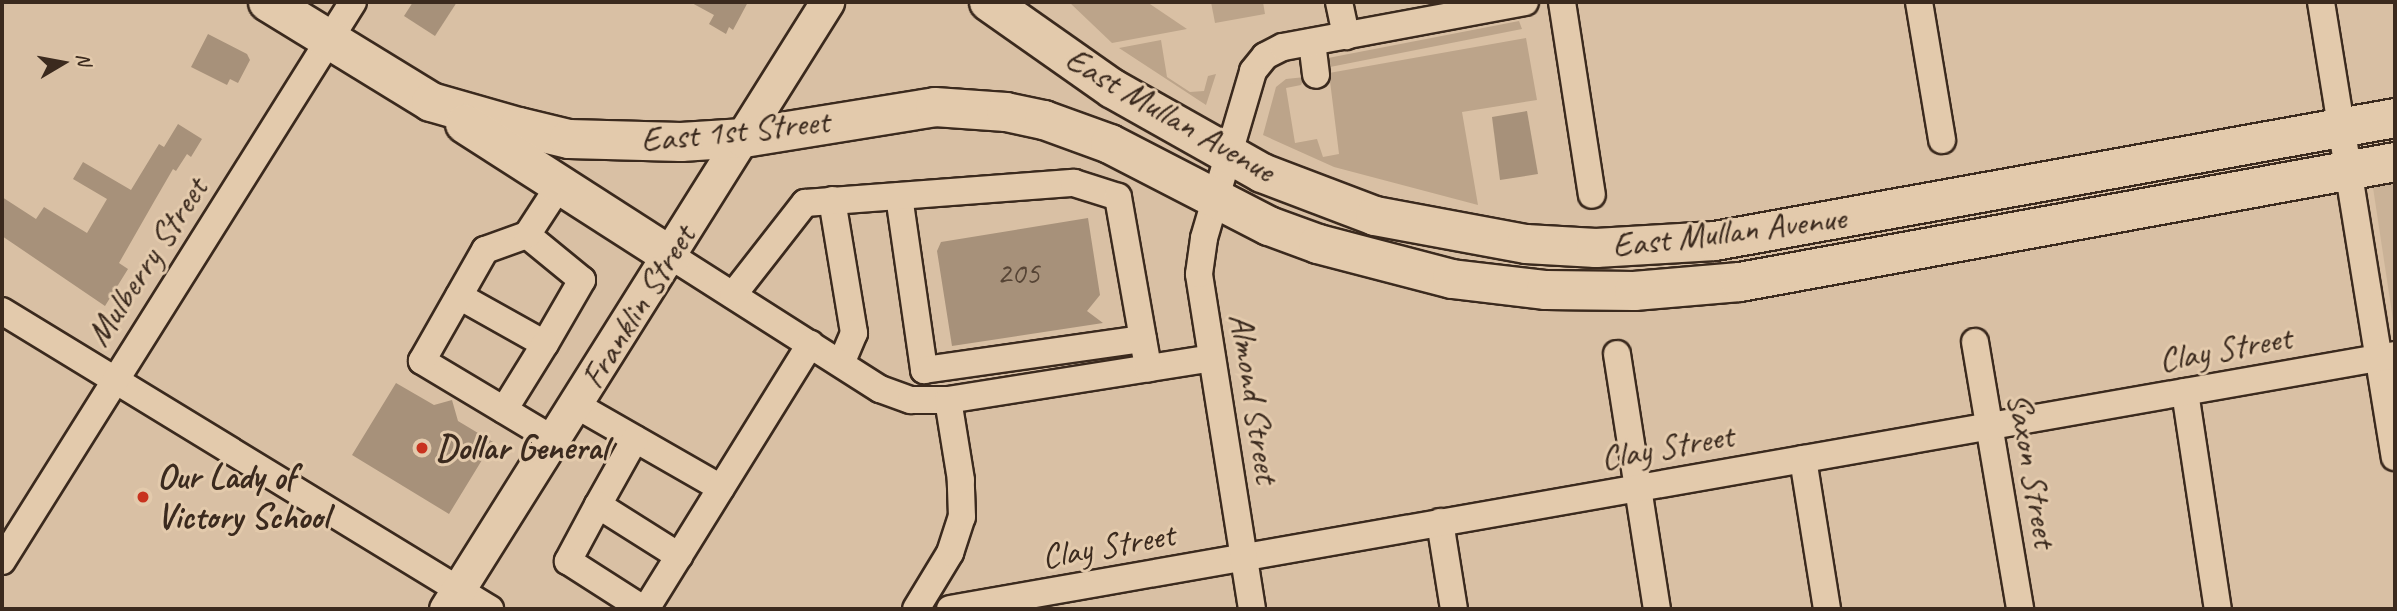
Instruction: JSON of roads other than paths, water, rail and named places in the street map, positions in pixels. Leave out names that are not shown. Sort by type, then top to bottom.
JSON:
[{"type":"highway","name":"East 1st Street","points":[[268,2],[431,102],[569,139],[627,143],[744,138],[869,116],[971,107],[1077,130],[1215,199]]},
{"type":"highway","name":"East Mullan Avenue","points":[[989,2],[1114,89],[1226,153],[1303,190],[1375,216],[1461,235],[1596,248],[1664,246],[1768,233],[2395,118]]},
{"type":"highway","points":[[431,102],[671,256]]},
{"type":"highway","name":"East Mullan Avenue","points":[[1215,199],[1318,244],[1452,279],[1546,290],[1633,291],[1740,282],[2395,162]]},
{"type":"main road","name":"Franklin Street","points":[[452,600],[671,256],[827,2]]},
{"type":"street","name":"Mulberry Street","points":[[2,561],[353,2]]},
{"type":"street","points":[[1339,2],[1346,36]]},
{"type":"street","name":"Almond Street","points":[[1252,609],[1199,274],[1200,251],[1226,153],[1258,62],[1271,51],[1346,36],[1395,14],[1525,2]]},
{"type":"street","points":[[1562,2],[1591,195]]},
{"type":"street","points":[[1919,2],[1941,140]]},
{"type":"street","points":[[2321,2],[2348,170],[2387,356],[2395,457]]},
{"type":"street","points":[[1312,42],[1316,75]]},
{"type":"street","points":[[733,295],[805,203],[1074,183],[1118,197],[1148,368]]},
{"type":"street","points":[[554,440],[422,361],[485,250],[527,235],[559,186]]},
{"type":"street","points":[[899,196],[924,370],[939,401],[961,480],[962,517],[950,554],[916,609]]},
{"type":"street","points":[[832,200],[854,333],[841,363]]},
{"type":"street","points":[[504,410],[582,281],[527,235]]},
{"type":"street","points":[[671,256],[897,396],[939,401],[1212,358]]},
{"type":"street","points":[[459,296],[545,344]]},
{"type":"street","points":[[2,311],[114,379],[452,600],[490,609]]},
{"type":"street","points":[[924,370],[1143,339]]},
{"type":"street","name":"Saxon Street","points":[[1975,342],[2020,609]]},
{"type":"street","points":[[635,439],[568,561],[645,609],[810,344]]},
{"type":"street","points":[[1617,354],[1657,609]]},
{"type":"street","name":"Clay Street","points":[[950,609],[1056,600],[1243,557],[2387,356]]},
{"type":"street","points":[[2185,392],[2218,609]]},
{"type":"street","points":[[576,405],[721,488]]},
{"type":"street","points":[[1803,459],[1827,609]]},
{"type":"street","points":[[598,505],[680,556]]},
{"type":"street","points":[[1440,523],[1454,609]]},
{"type":"place","name":"Dollar General","points":[[422,448]]},
{"type":"place","name":"Our Lady of Victory School","points":[[143,497]]}]
